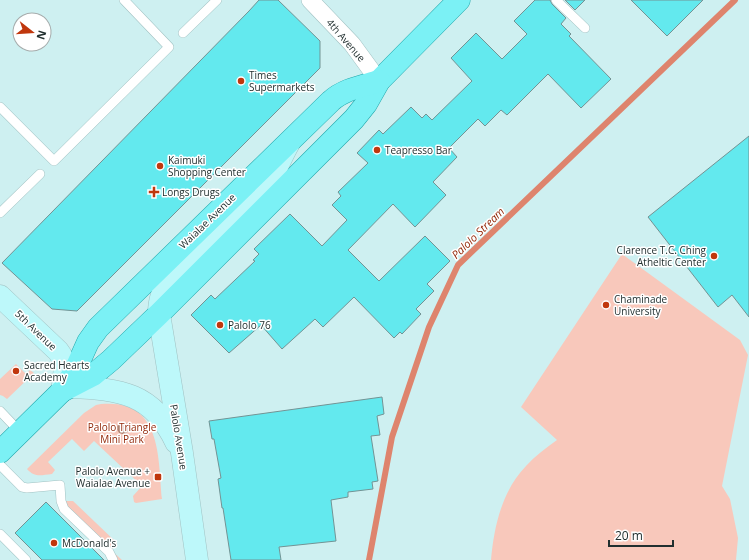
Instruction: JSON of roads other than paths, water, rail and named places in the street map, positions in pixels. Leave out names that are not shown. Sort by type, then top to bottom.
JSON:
[{"type":"main road","name":"Waialae Avenue","points":[[0,452],[67,389],[105,366],[159,314],[354,119],[366,104],[380,81],[459,0]]},
{"type":"main road","name":"Waialae Avenue","points":[[67,389],[88,342],[98,328],[337,95],[380,81]]},
{"type":"street","name":"4th Avenue","points":[[310,0],[352,44],[380,81]]},
{"type":"street","name":"Palolo Avenue","points":[[197,560],[182,453],[159,314],[160,298],[164,288],[264,189],[274,174],[284,151],[292,139]]},
{"type":"street","name":"5th Avenue","points":[[0,296],[62,355],[65,364],[67,389]]},
{"type":"street","points":[[67,389],[95,388],[123,393],[141,400],[154,409],[162,418],[172,433],[182,453]]},
{"type":"lane","points":[[0,107],[54,161],[169,47],[124,0]]},
{"type":"lane","points":[[183,33],[217,0]]},
{"type":"lane","points":[[556,0],[585,28]]},
{"type":"lane","points":[[0,213],[40,174]]},
{"type":"lane","points":[[0,411],[20,432]]},
{"type":"lane","points":[[0,465],[22,487],[27,488],[60,485],[61,501],[64,509],[109,552],[113,560]]},
{"type":"lane","points":[[0,534],[26,560]]},
{"type":"waterway","name":"Palolo Stream","points":[[369,560],[392,437],[429,327],[458,265],[735,0]]},
{"type":"place","name":"Times Supermarkets","points":[[241,81]]},
{"type":"place","name":"Teapresso Bar","points":[[377,150]]},
{"type":"place","name":"Kaimuki Shopping Center","points":[[160,166]]},
{"type":"place","name":"Longs Drugs","points":[[154,192]]},
{"type":"place","name":"Clarence T.C. Ching Atheltic Center","points":[[714,256]]},
{"type":"place","name":"Chaminade University","points":[[606,305]]},
{"type":"place","name":"Palolo 76","points":[[220,325]]},
{"type":"place","name":"Sacred Hearts Academy","points":[[16,371]]},
{"type":"place","name":"Palolo Avenue + Waialae Avenue","points":[[158,477]]},
{"type":"place","name":"McDonald's","points":[[54,543]]},
{"type":"park label","name":"Palolo Triangle Mini Park","points":[[122,432]]}]
